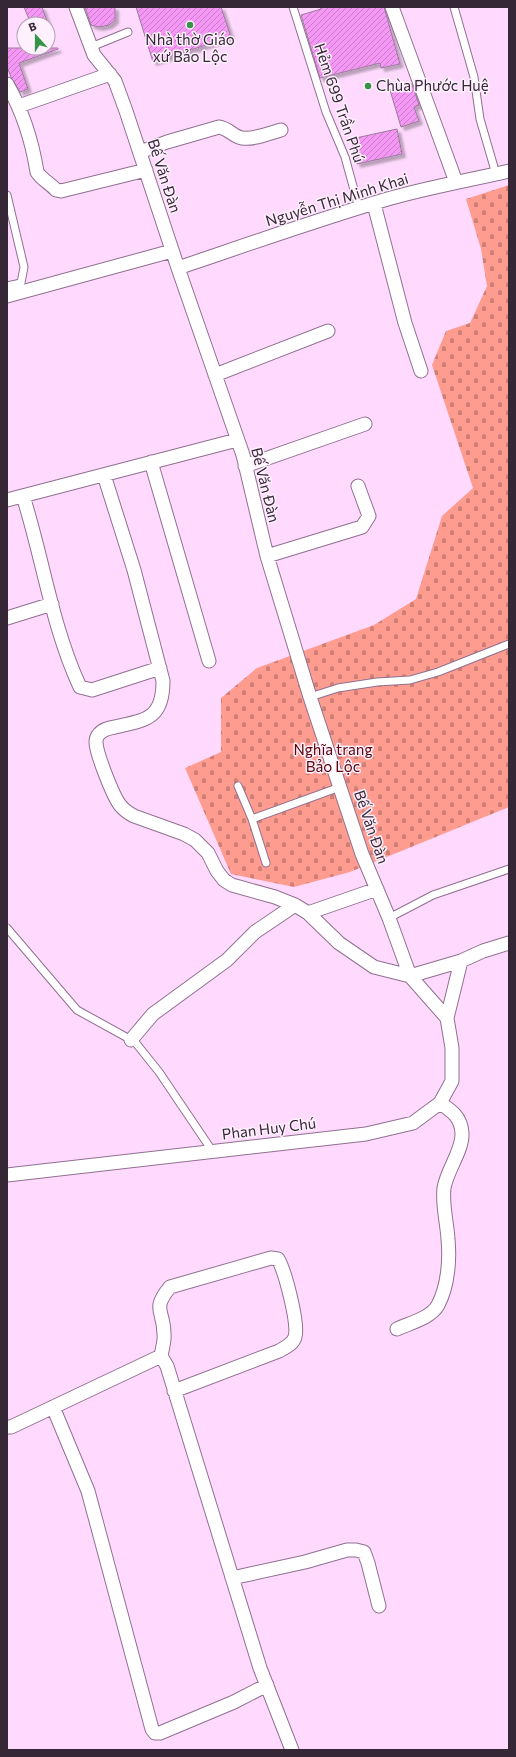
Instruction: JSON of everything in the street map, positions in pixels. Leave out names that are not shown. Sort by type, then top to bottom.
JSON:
[{"type":"street","name":"Bế Văn Đàn","points":[[76,7],[94,55],[115,80],[140,152],[172,251],[246,466],[267,556],[310,697],[362,854],[389,918],[410,976]]},
{"type":"street","points":[[392,7],[456,182]]},
{"type":"street","points":[[19,106],[110,74]]},
{"type":"street","points":[[7,84],[19,106],[33,147],[37,172],[56,190],[61,191],[146,170]]},
{"type":"street","points":[[140,152],[219,127],[226,128],[242,138],[255,137],[280,130]]},
{"type":"street","name":"Nguyễn Thị Minh Khai","points":[[178,268],[359,208],[456,182],[509,171]]},
{"type":"street","points":[[374,204],[405,323],[421,371]]},
{"type":"street","points":[[7,296],[172,251]]},
{"type":"street","points":[[215,375],[328,331]]},
{"type":"street","points":[[246,466],[365,424]]},
{"type":"street","points":[[7,500],[237,440]]},
{"type":"street","points":[[151,462],[209,661]]},
{"type":"street","points":[[104,475],[134,570],[163,682],[163,696],[151,717],[143,721],[103,730],[98,735],[96,742],[98,750],[114,796],[120,806],[130,814],[184,834],[203,846],[217,871],[224,880],[232,886],[275,897],[295,905],[308,913],[339,943],[374,967],[410,976],[461,961],[483,951],[509,943]]},
{"type":"street","points":[[267,556],[362,527],[369,516],[358,486]]},
{"type":"street","points":[[23,496],[70,666],[80,687],[85,690],[92,690],[160,668]]},
{"type":"street","points":[[7,618],[52,604]]},
{"type":"street","points":[[308,913],[377,890]]},
{"type":"street","points":[[131,1040],[153,1014],[227,960],[255,932],[295,905]]},
{"type":"street","points":[[447,1018],[461,961]]},
{"type":"street","points":[[410,976],[447,1018]]},
{"type":"street","name":"Phan Huy Chú","points":[[7,1175],[366,1134],[412,1123],[440,1103],[452,1082],[452,1048],[447,1018]]},
{"type":"street","points":[[397,1329],[430,1315],[438,1305],[445,1284],[449,1260],[443,1200],[445,1185],[462,1141],[462,1133],[456,1114],[440,1103]]},
{"type":"street","points":[[174,1391],[279,1351],[294,1341],[296,1335],[292,1306],[283,1268],[278,1259],[270,1258],[170,1287],[162,1297],[159,1306],[164,1334],[161,1356],[167,1366],[174,1391],[232,1578],[267,1685],[292,1750]]},
{"type":"street","points":[[7,1427],[11,1427],[161,1356]]},
{"type":"street","points":[[53,1407],[88,1491],[152,1729],[155,1733],[160,1733],[234,1702],[267,1685]]},
{"type":"street","points":[[232,1578],[305,1562],[347,1550],[356,1550],[364,1552],[379,1606]]},
{"type":"lane","name":"Hẻm 699 Trần Phú","points":[[293,7],[326,112],[345,157],[359,208]]},
{"type":"lane","points":[[454,7],[474,77],[480,119],[496,174]]},
{"type":"lane","points":[[91,46],[128,32]]},
{"type":"lane","points":[[7,195],[24,267],[21,283],[7,286]]},
{"type":"lane","points":[[310,697],[338,688],[378,682],[410,680],[438,672],[509,644]]},
{"type":"lane","points":[[238,786],[252,819],[266,863]]},
{"type":"lane","points":[[252,819],[340,787]]},
{"type":"lane","points":[[389,918],[433,895],[509,869]]},
{"type":"lane","points":[[7,928],[77,1010],[135,1042],[159,1072],[213,1152]]},
{"type":"green space","name":"Nghĩa trang Bảo Lộc","points":[[509,185],[509,807],[350,872],[294,887],[231,874],[185,768],[221,752],[221,698],[257,668],[374,625],[416,599],[442,516],[473,488],[432,365],[446,331],[470,323],[487,286],[481,249],[466,199]]},
{"type":"building","points":[[24,7],[42,7],[45,16],[28,16]]},
{"type":"building","points":[[85,7],[115,7],[115,20],[109,25],[99,27],[91,25]]},
{"type":"building","points":[[136,7],[221,7],[231,37],[153,62]]},
{"type":"building","points":[[321,7],[384,7],[400,64],[381,68],[380,63],[320,78],[301,15],[321,9]]},
{"type":"building","points":[[7,48],[16,48],[16,56],[38,56],[19,63],[28,89],[20,92],[7,67]]},
{"type":"building","points":[[412,84],[419,105],[414,107],[419,121],[401,127],[390,90]]},
{"type":"building","points":[[397,129],[402,154],[357,164],[351,139]]},
{"type":"place","name":"Nhà thờ Giáo xứ Bảo Lộc","points":[[190,25]]},
{"type":"place","name":"Chùa Phước Huệ","points":[[368,86]]}]
